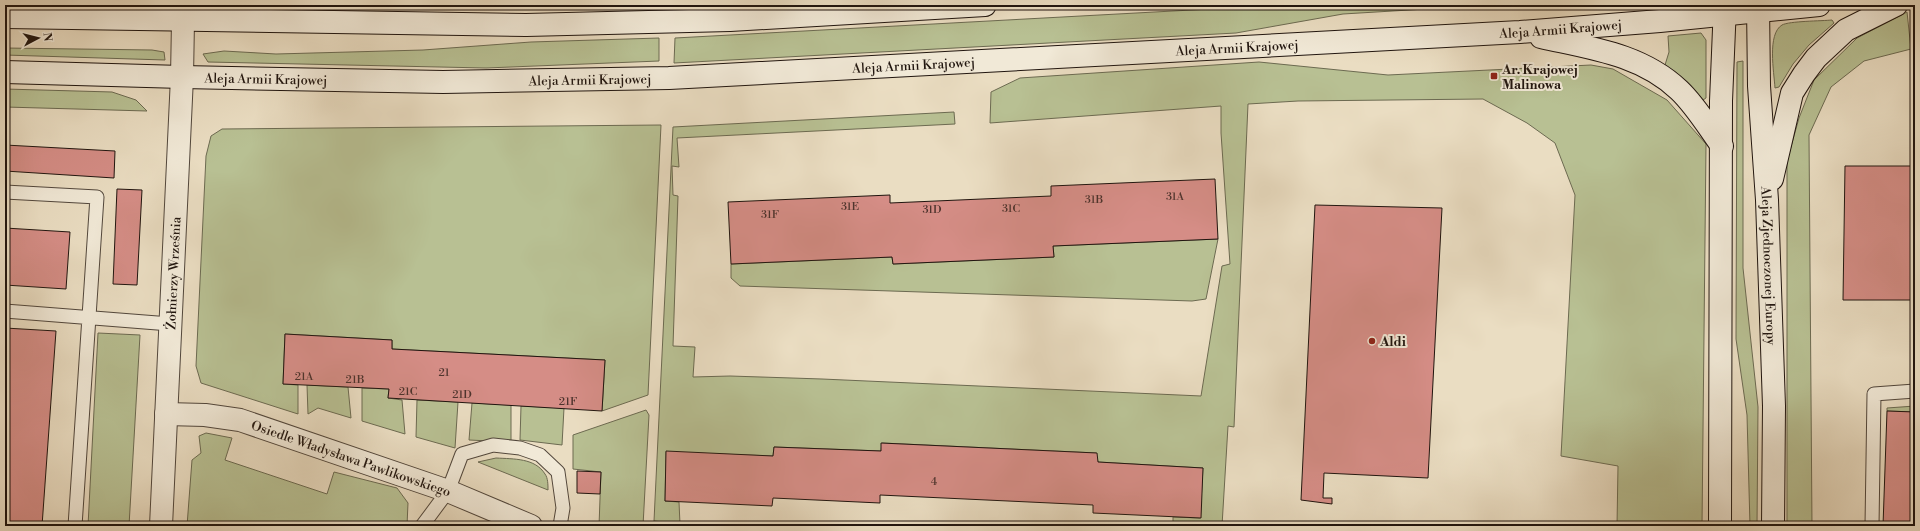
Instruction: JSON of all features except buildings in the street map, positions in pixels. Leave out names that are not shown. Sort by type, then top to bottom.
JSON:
[{"type":"street","points":[[5,18],[526,25],[730,12],[977,5]]},
{"type":"street","name":"Aleja Armii Krajowej","points":[[5,72],[443,82],[669,78],[1520,32],[1660,21],[1725,10],[1819,5]]},
{"type":"street","points":[[1767,200],[1792,93],[1804,74],[1816,58],[1846,30],[1896,5]]},
{"type":"street","name":"Aleja Zjednoczonej Europy","points":[[1758,8],[1759,86],[1767,200],[1774,406],[1773,526]]},
{"type":"street","points":[[1720,526],[1721,101],[1725,10]]},
{"type":"street","name":"Żołnierzy Września","points":[[161,526],[182,77],[183,21]]},
{"type":"street","points":[[1520,32],[1623,56],[1651,69],[1666,78],[1680,91],[1722,146]]},
{"type":"street","name":"Osiedle Władysława Pawlikowskiego","points":[[166,414],[205,415],[240,420],[448,491],[532,526]]},
{"type":"lane","points":[[5,192],[97,197],[75,526]]},
{"type":"lane","points":[[5,311],[170,324]]},
{"type":"lane","points":[[1872,526],[1874,394],[1915,391]]},
{"type":"lane","points":[[422,526],[448,491],[462,454],[493,445],[520,448],[540,455],[558,472],[563,508],[560,526]]},
{"type":"green space","points":[[1284,5],[1492,5],[1343,14],[1236,33],[674,63],[675,38]]},
{"type":"green space","points":[[1907,12],[1911,49],[1864,61],[1831,87],[1809,135],[1812,526],[1787,526],[1787,161],[1799,118],[1814,80],[1857,38]]},
{"type":"green space","points":[[1832,20],[1834,23],[1809,45],[1793,64],[1779,87],[1775,88],[1772,54],[1774,36],[1777,30],[1782,25],[1791,23]]},
{"type":"green space","points":[[1701,33],[1706,40],[1706,98],[1703,100],[1679,76],[1665,65],[1669,52],[1668,36]]},
{"type":"green space","points":[[659,38],[659,61],[486,68],[208,62],[203,54],[224,51],[276,54],[423,50],[531,42]]},
{"type":"green space","points":[[5,48],[152,50],[164,52],[165,60],[5,55]]},
{"type":"green space","points":[[1743,61],[1743,268],[1758,407],[1757,526],[1750,526],[1747,415],[1736,339],[1737,62]]},
{"type":"green space","points":[[1259,62],[1388,75],[1591,65],[1613,69],[1667,100],[1706,144],[1702,526],[1617,526],[1618,466],[1561,456],[1575,195],[1555,143],[1527,123],[1483,99],[1298,101],[1248,104],[1234,427],[1228,426],[1222,526],[1173,526],[1173,517],[1200,518],[1203,468],[1098,462],[1096,453],[882,443],[881,451],[774,447],[773,456],[666,452],[665,501],[679,502],[680,524],[654,521],[673,127],[954,112],[955,124],[677,138],[679,167],[672,166],[673,195],[678,196],[673,346],[695,347],[693,377],[730,376],[822,379],[1201,396],[1222,266],[1230,264],[1221,133],[1221,106],[990,123],[991,92],[1020,78]]},
{"type":"green space","points":[[5,89],[112,92],[136,100],[147,111],[5,107]]},
{"type":"green space","points":[[661,125],[648,395],[602,411],[605,360],[392,349],[392,340],[285,334],[283,384],[298,385],[298,414],[201,383],[196,366],[206,156],[211,136],[222,129]]},
{"type":"green space","points":[[1218,239],[1206,299],[1192,301],[740,286],[731,278],[731,264],[892,257],[893,264],[1054,257],[1053,246]]},
{"type":"green space","points":[[98,333],[140,335],[129,526],[88,526]]},
{"type":"green space","points":[[307,385],[348,387],[351,418],[318,408],[308,414]]},
{"type":"green space","points":[[362,388],[389,389],[388,398],[402,400],[405,434],[362,421]]},
{"type":"green space","points":[[417,400],[458,402],[455,448],[416,437]]},
{"type":"green space","points":[[472,403],[511,405],[511,442],[469,440]]},
{"type":"green space","points":[[521,406],[564,408],[562,445],[520,440]]},
{"type":"green space","points":[[1915,406],[1915,412],[1887,411],[1887,408]]},
{"type":"green space","points":[[646,410],[649,415],[643,526],[599,526],[601,472],[573,469],[573,435]]},
{"type":"green space","points":[[206,433],[232,438],[225,460],[327,494],[334,472],[397,488],[408,503],[407,526],[187,526],[192,460],[201,453],[199,436]]},
{"type":"green space","points":[[496,458],[524,460],[536,465],[546,476],[548,490],[478,462]]},
{"type":"place","name":"Ar. Krajowej Malinowa","points":[[1494,76]]},
{"type":"place","name":"Aldi","points":[[1372,341]]}]
